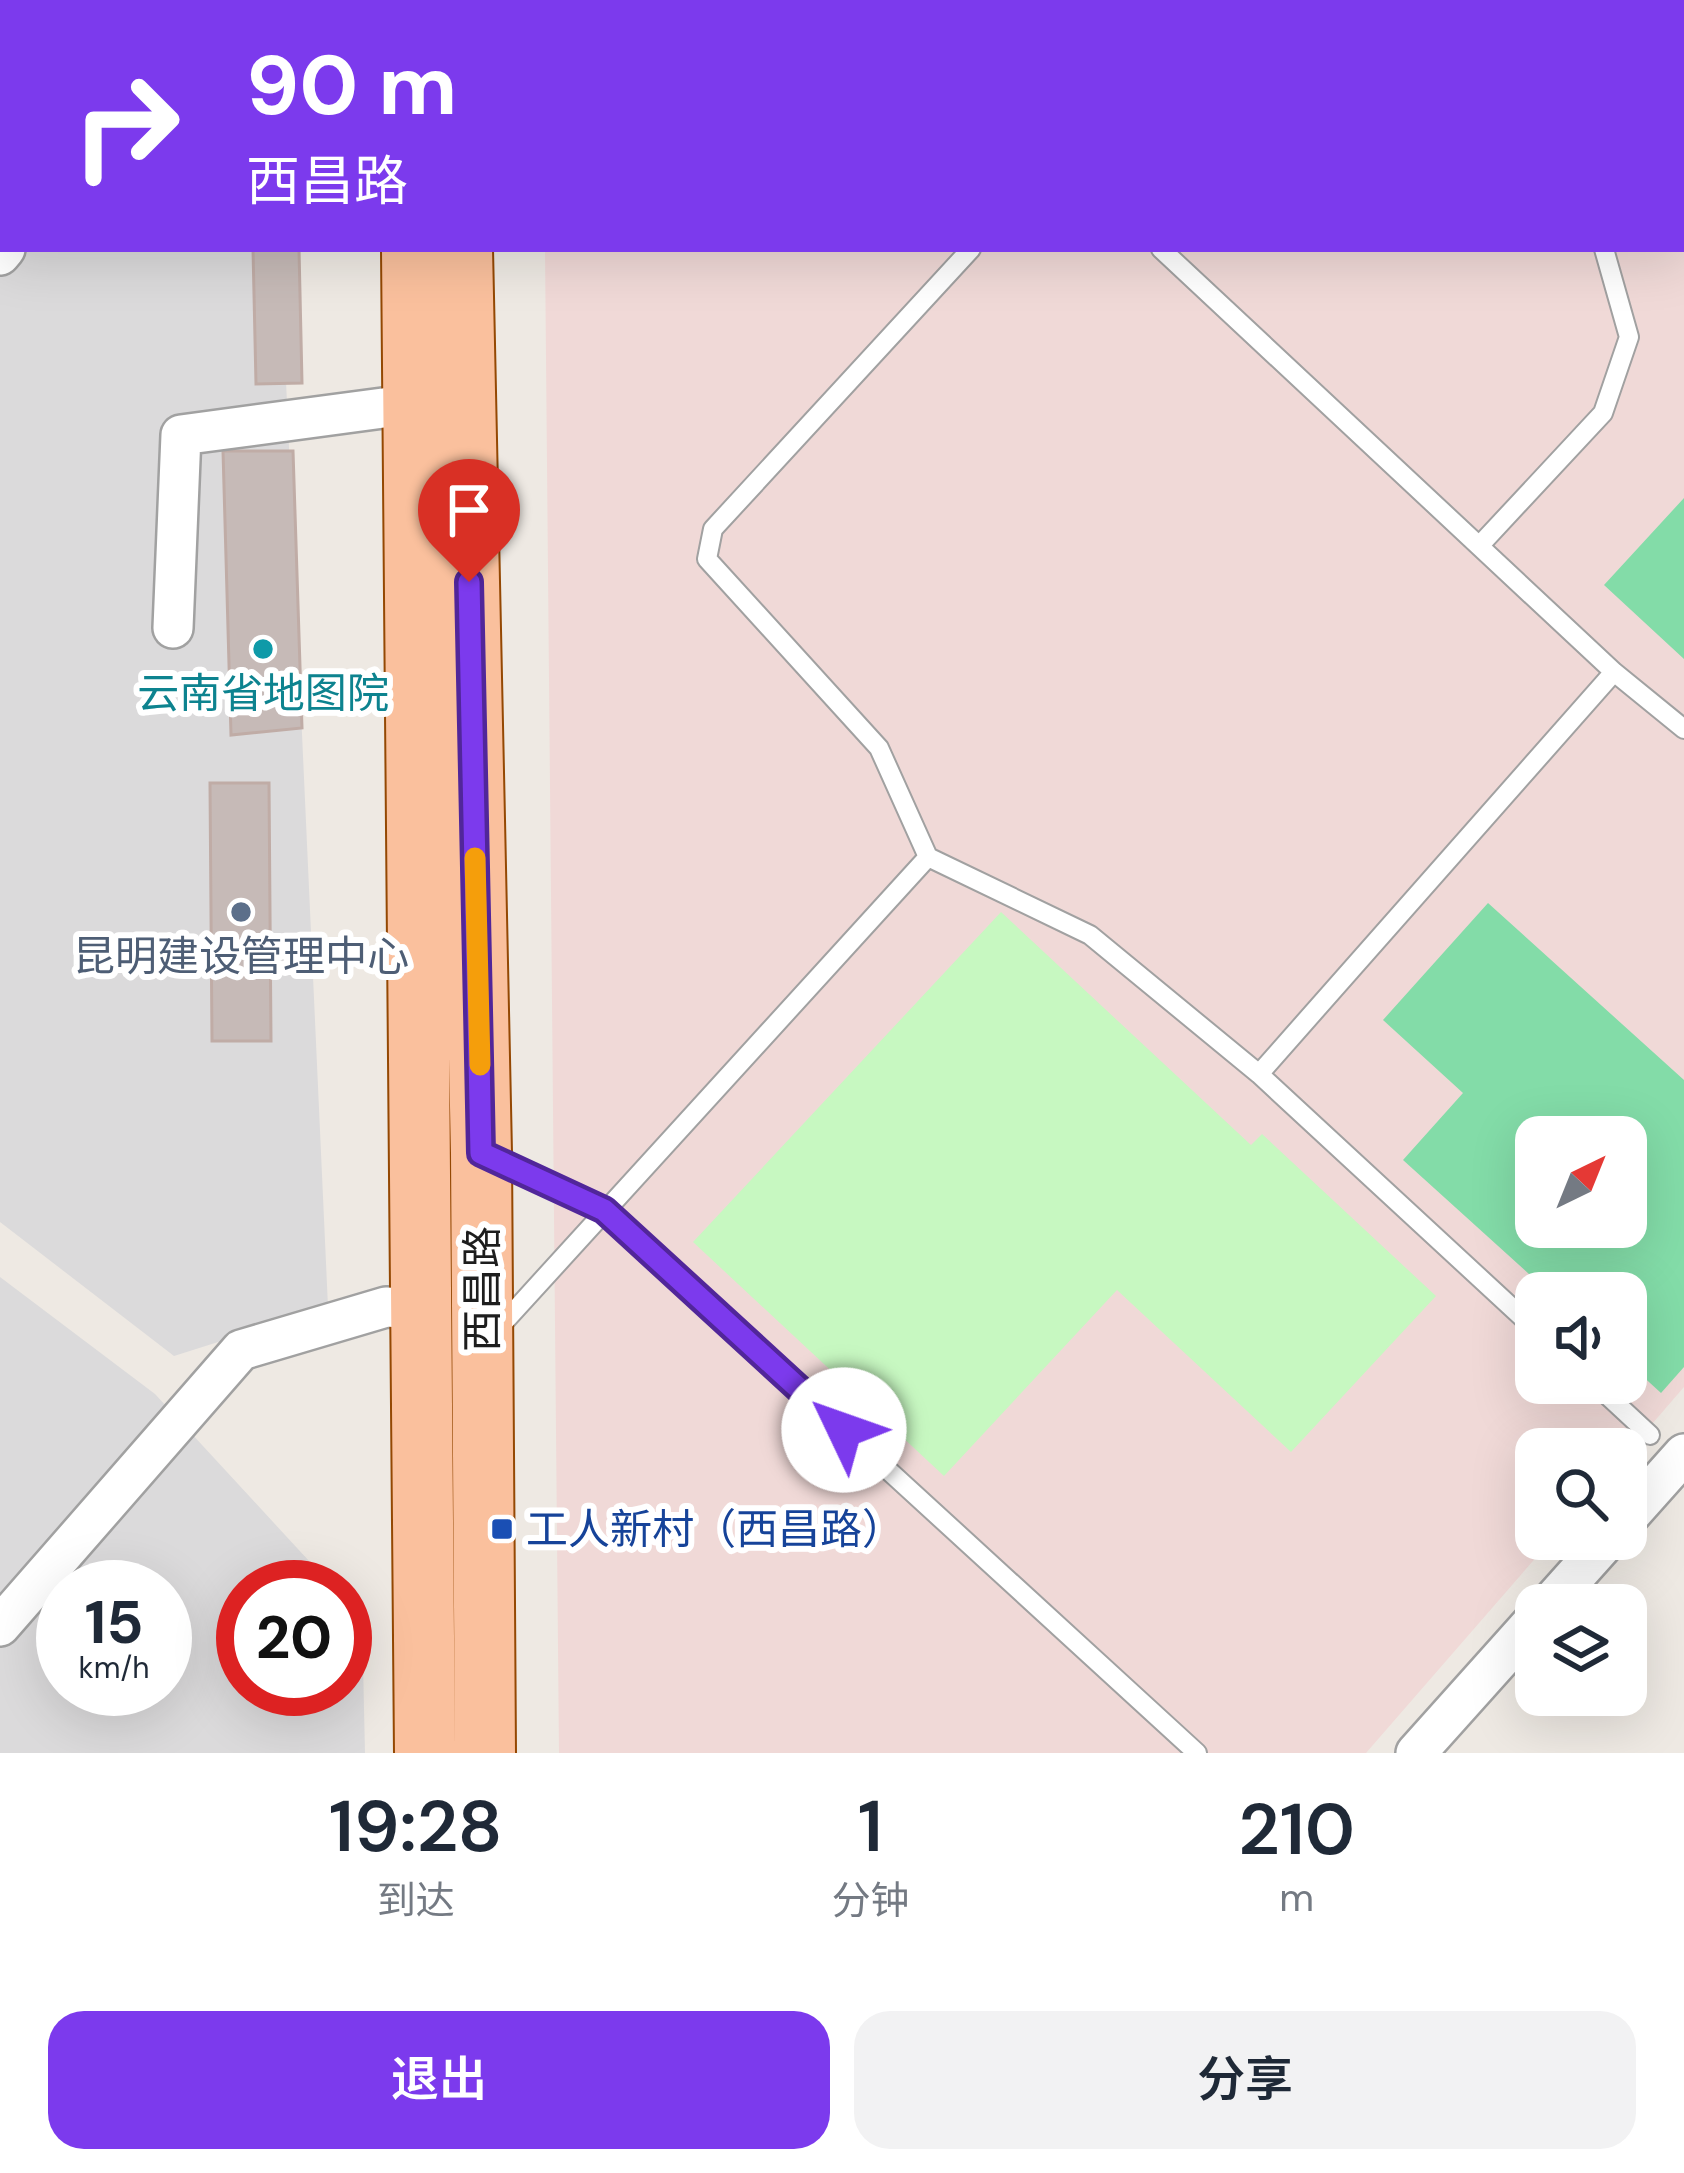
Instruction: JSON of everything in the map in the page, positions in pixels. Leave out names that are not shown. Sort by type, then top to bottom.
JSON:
[{"type":"main road","name":"西昌路","points":[[412,252],[425,1753]]},
{"type":"main road","name":"西昌路","points":[[462,252],[481,1153],[485,1753]]},
{"type":"street","points":[[173,628],[181,435],[413,404]]},
{"type":"street","points":[[0,1626],[241,1350],[386,1307],[421,1309]]},
{"type":"street","points":[[1647,1490],[1675,1451]]},
{"type":"street","points":[[1568,1584],[1589,1560]]},
{"type":"street","points":[[1416,1753],[1515,1642]]},
{"type":"lane","points":[[968,252],[713,529],[707,559],[879,748],[928,857],[1090,935],[1259,1074],[1515,1311]]},
{"type":"lane","points":[[1164,252],[1614,672],[1684,729]]},
{"type":"lane","points":[[1480,545],[1603,413],[1629,337],[1605,252]]},
{"type":"lane","points":[[1259,1074],[1614,672]]},
{"type":"lane","points":[[482,1347],[928,857]]},
{"type":"lane","points":[[481,1153],[604,1210],[1196,1753]]},
{"type":"lane","points":[[1619,1404],[1675,1451]]},
{"type":"shaded area","points":[[0,252],[280,252],[328,1307],[174,1356],[0,1222]]},
{"type":"shaded area","points":[[545,252],[1684,252],[1684,1387],[1647,1430],[1515,1428],[1515,1560],[1534,1560],[1366,1753],[559,1753]]},
{"type":"shaded area","points":[[0,1277],[155,1394],[308,1560],[216,1560],[216,1716],[364,1716],[365,1753],[0,1753]]},
{"type":"green space","points":[[1684,498],[1684,659],[1604,585]]},
{"type":"green space","points":[[1488,903],[1684,1080],[1684,1367],[1661,1393],[1647,1380],[1647,1272],[1527,1272],[1403,1160],[1463,1093],[1383,1020]]},
{"type":"green space","points":[[1001,912],[1251,1145],[1262,1134],[1436,1296],[1291,1452],[1117,1290],[944,1476],[693,1242]]},
{"type":"building","points":[[253,252],[299,252],[302,383],[256,384]]},
{"type":"building","name":"云南省地图院","points":[[223,451],[293,451],[302,728],[231,735]]},
{"type":"building","name":"昆明建设管理中心","points":[[210,783],[269,783],[271,1041],[212,1041]]},
{"type":"slow traffic","points":[[475,858],[480,1065]]},
{"type":"place","name":"云南省地图院","points":[[263,649]]},
{"type":"place","name":"昆明建设管理中心","points":[[241,912]]},
{"type":"place","name":"工人新村（西昌路）","points":[[502,1529]]},
{"type":"route","points":[[469,582],[481,1153],[604,1210],[844,1430]]}]
